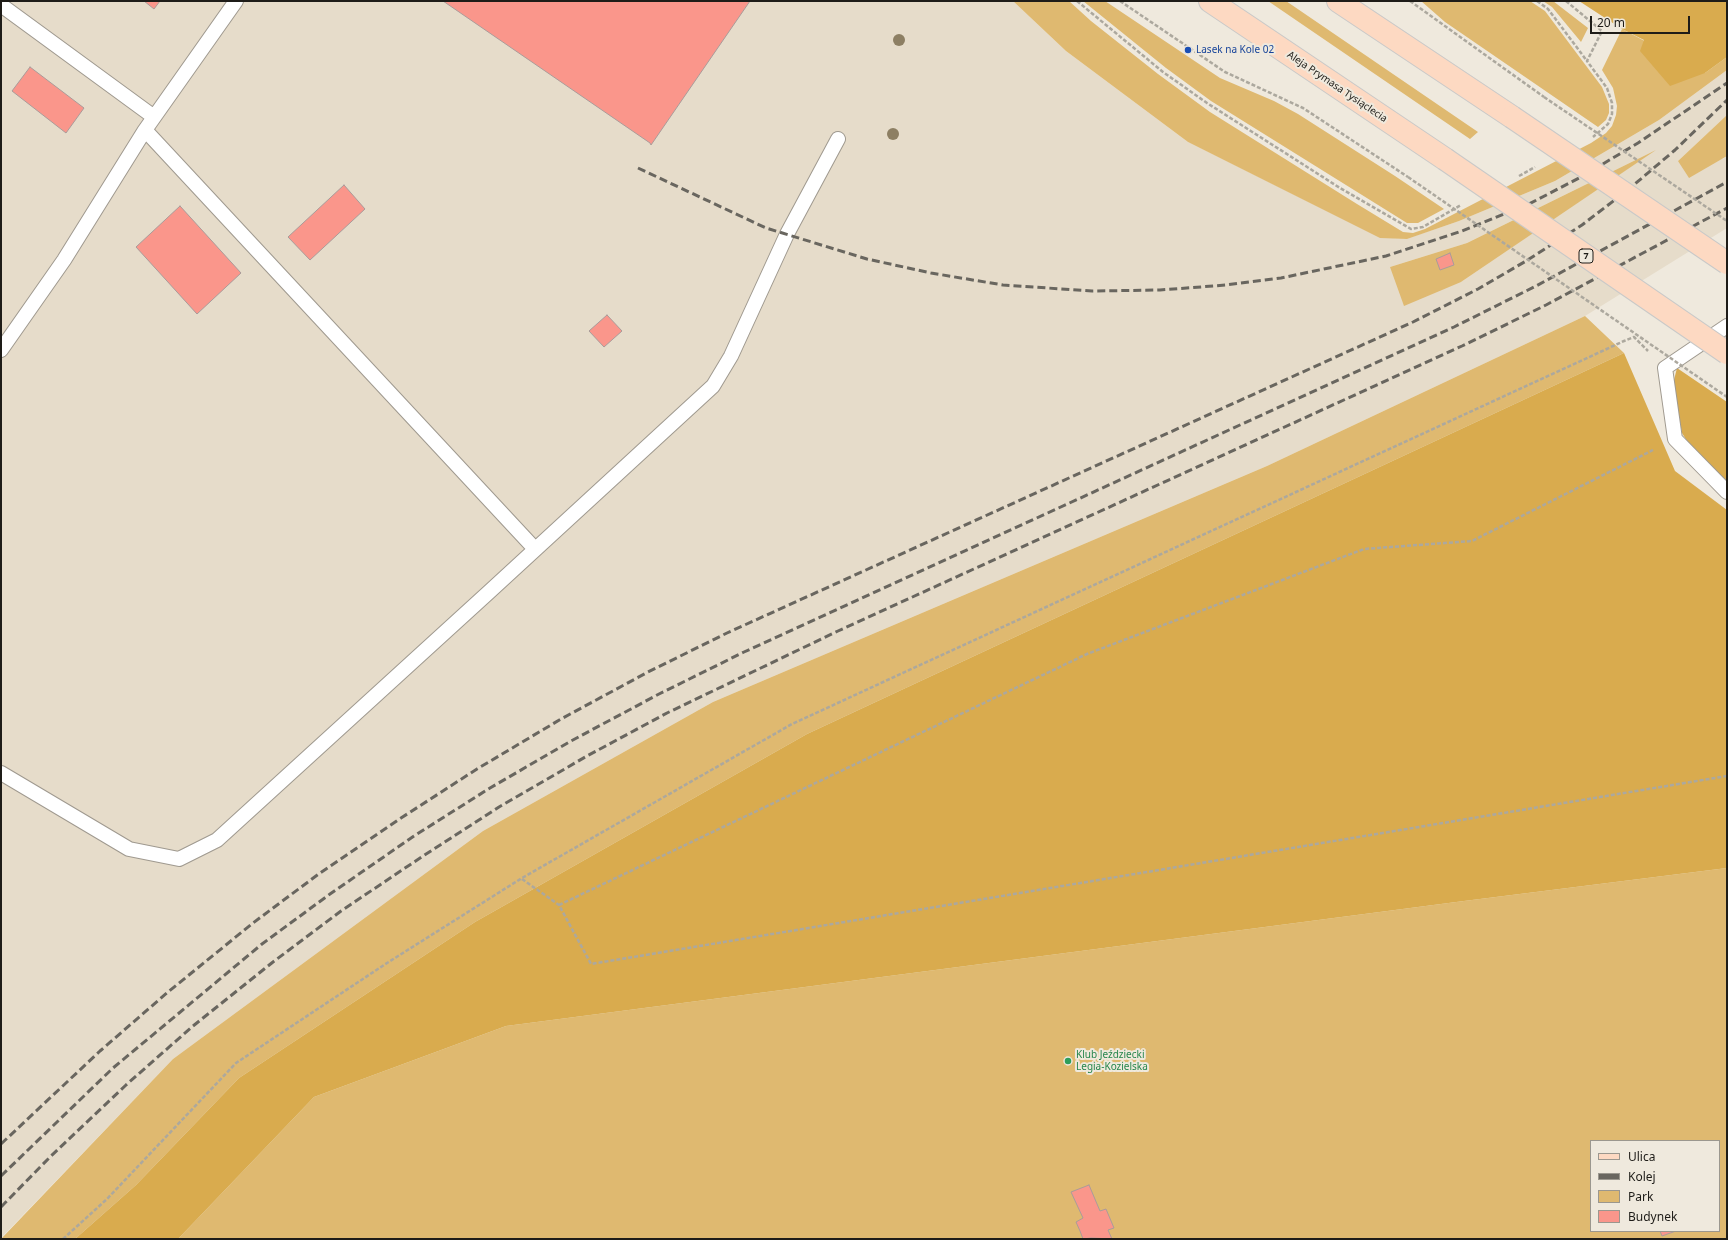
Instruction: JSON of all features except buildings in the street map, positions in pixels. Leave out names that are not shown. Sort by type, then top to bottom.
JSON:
[{"type":"main road","name":"Aleja Prymasa Tysiąclecia","points":[[1210,1],[1445,159],[1727,353]]},
{"type":"main road","points":[[1338,1],[1727,263]]},
{"type":"lane","points":[[1,350],[64,260],[145,130],[236,1]]},
{"type":"lane","points":[[1,5],[154,117]]},
{"type":"lane","points":[[145,130],[535,549]]},
{"type":"lane","points":[[1,773],[129,849],[179,859],[217,840],[713,386],[731,356],[787,234],[838,139]]},
{"type":"lane","points":[[1727,326],[1665,368],[1675,439],[1727,492]]},
{"type":"path","points":[[1120,1],[1225,72],[1303,108],[1408,177],[1727,397]]},
{"type":"path","points":[[1410,1],[1544,97],[1727,221]]},
{"type":"path","points":[[1537,1],[1548,9],[1587,61]]},
{"type":"path","points":[[62,1239],[107,1199],[236,1063],[387,963],[522,878],[792,724],[1624,341],[1634,337],[1665,368]]},
{"type":"path","points":[[559,905],[1087,654],[1364,549],[1472,541],[1675,439]]},
{"type":"path","points":[[522,878],[559,905],[591,964],[1727,776]]},
{"type":"shaded area","points":[[1,1],[1013,1],[1066,51],[1188,142],[1380,237],[1406,239],[1459,221],[1555,181],[1659,120],[1727,70],[1727,115],[1678,161],[1723,159],[1727,156],[1727,228],[1585,316],[1267,466],[713,702],[483,831],[173,1059],[1,1238]],"holes":[[[1652,152],[1461,282],[1390,267],[1467,243]]]},
{"type":"shaded area","points":[[1579,1],[1727,1],[1727,57],[1705,73],[1670,86],[1640,51],[1644,40],[1622,29]]},
{"type":"shaded area","points":[[1624,353],[1675,471],[1727,510],[1727,868],[506,1026],[314,1097],[178,1239],[75,1239],[136,1185],[239,1078],[475,922],[807,734]]},
{"type":"shaded area","points":[[1677,368],[1727,402],[1727,484],[1692,449],[1682,433],[1673,384]]},
{"type":"green space","points":[[1013,1],[1069,1],[1091,21],[1158,74],[1210,112],[1403,232],[1413,233],[1425,229],[1591,143],[1606,133],[1612,126],[1616,115],[1617,106],[1613,88],[1602,70],[1622,29],[1705,73],[1727,57],[1727,70],[1659,120],[1555,181],[1459,221],[1407,239],[1380,238],[1188,142],[1066,51]]},
{"type":"green space","points":[[1083,1],[1105,1],[1220,78],[1274,101],[1298,114],[1444,209],[1418,223],[1407,223],[1211,101],[1166,68]]},
{"type":"green space","points":[[1268,1],[1286,1],[1478,132],[1470,139]]},
{"type":"green space","points":[[1421,1],[1530,1],[1545,11],[1602,87],[1609,104],[1609,113],[1606,120],[1598,127],[1445,22]]},
{"type":"green space","points":[[1543,1],[1553,1],[1588,28],[1581,42],[1552,7]]},
{"type":"green space","points":[[1727,115],[1727,156],[1689,178],[1678,161]]},
{"type":"green space","points":[[1656,150],[1461,282],[1404,306],[1390,267],[1467,243]]},
{"type":"green space","points":[[1585,316],[1624,353],[807,734],[475,922],[239,1078],[136,1185],[75,1239],[1,1239],[173,1059],[483,831],[713,702],[1267,466]]},
{"type":"green space","name":"Klub Jeździecki Legia-Kozielska","points":[[1727,868],[1727,1239],[178,1239],[314,1097],[506,1026]]},
{"type":"railway","points":[[638,168],[766,228],[867,259],[931,273],[1003,285],[1092,291],[1160,290],[1226,285],[1281,278],[1386,256],[1462,231],[1529,204],[1581,177],[1638,143],[1727,83]]},
{"type":"railway","points":[[1,1144],[100,1051],[168,992],[253,923],[320,873],[477,769],[561,719],[648,672],[727,633],[1413,322],[1478,289],[1526,261],[1582,225],[1629,189],[1675,150],[1727,100]]},
{"type":"railway","points":[[1,1176],[113,1068],[262,944],[330,894],[414,836],[490,788],[571,741],[659,694],[744,652],[1454,327],[1536,286],[1727,182]]},
{"type":"railway","points":[[1,1207],[51,1156],[126,1085],[193,1026],[273,962],[341,911],[423,856],[499,807],[587,756],[667,713],[838,631],[1462,346],[1546,305],[1727,208]]},
{"type":"place","name":"Lasek na Kole 02","points":[[1188,50]]},
{"type":"place","name":"Klub Jeździecki Legia-Kozielska","points":[[1068,1061]]}]
